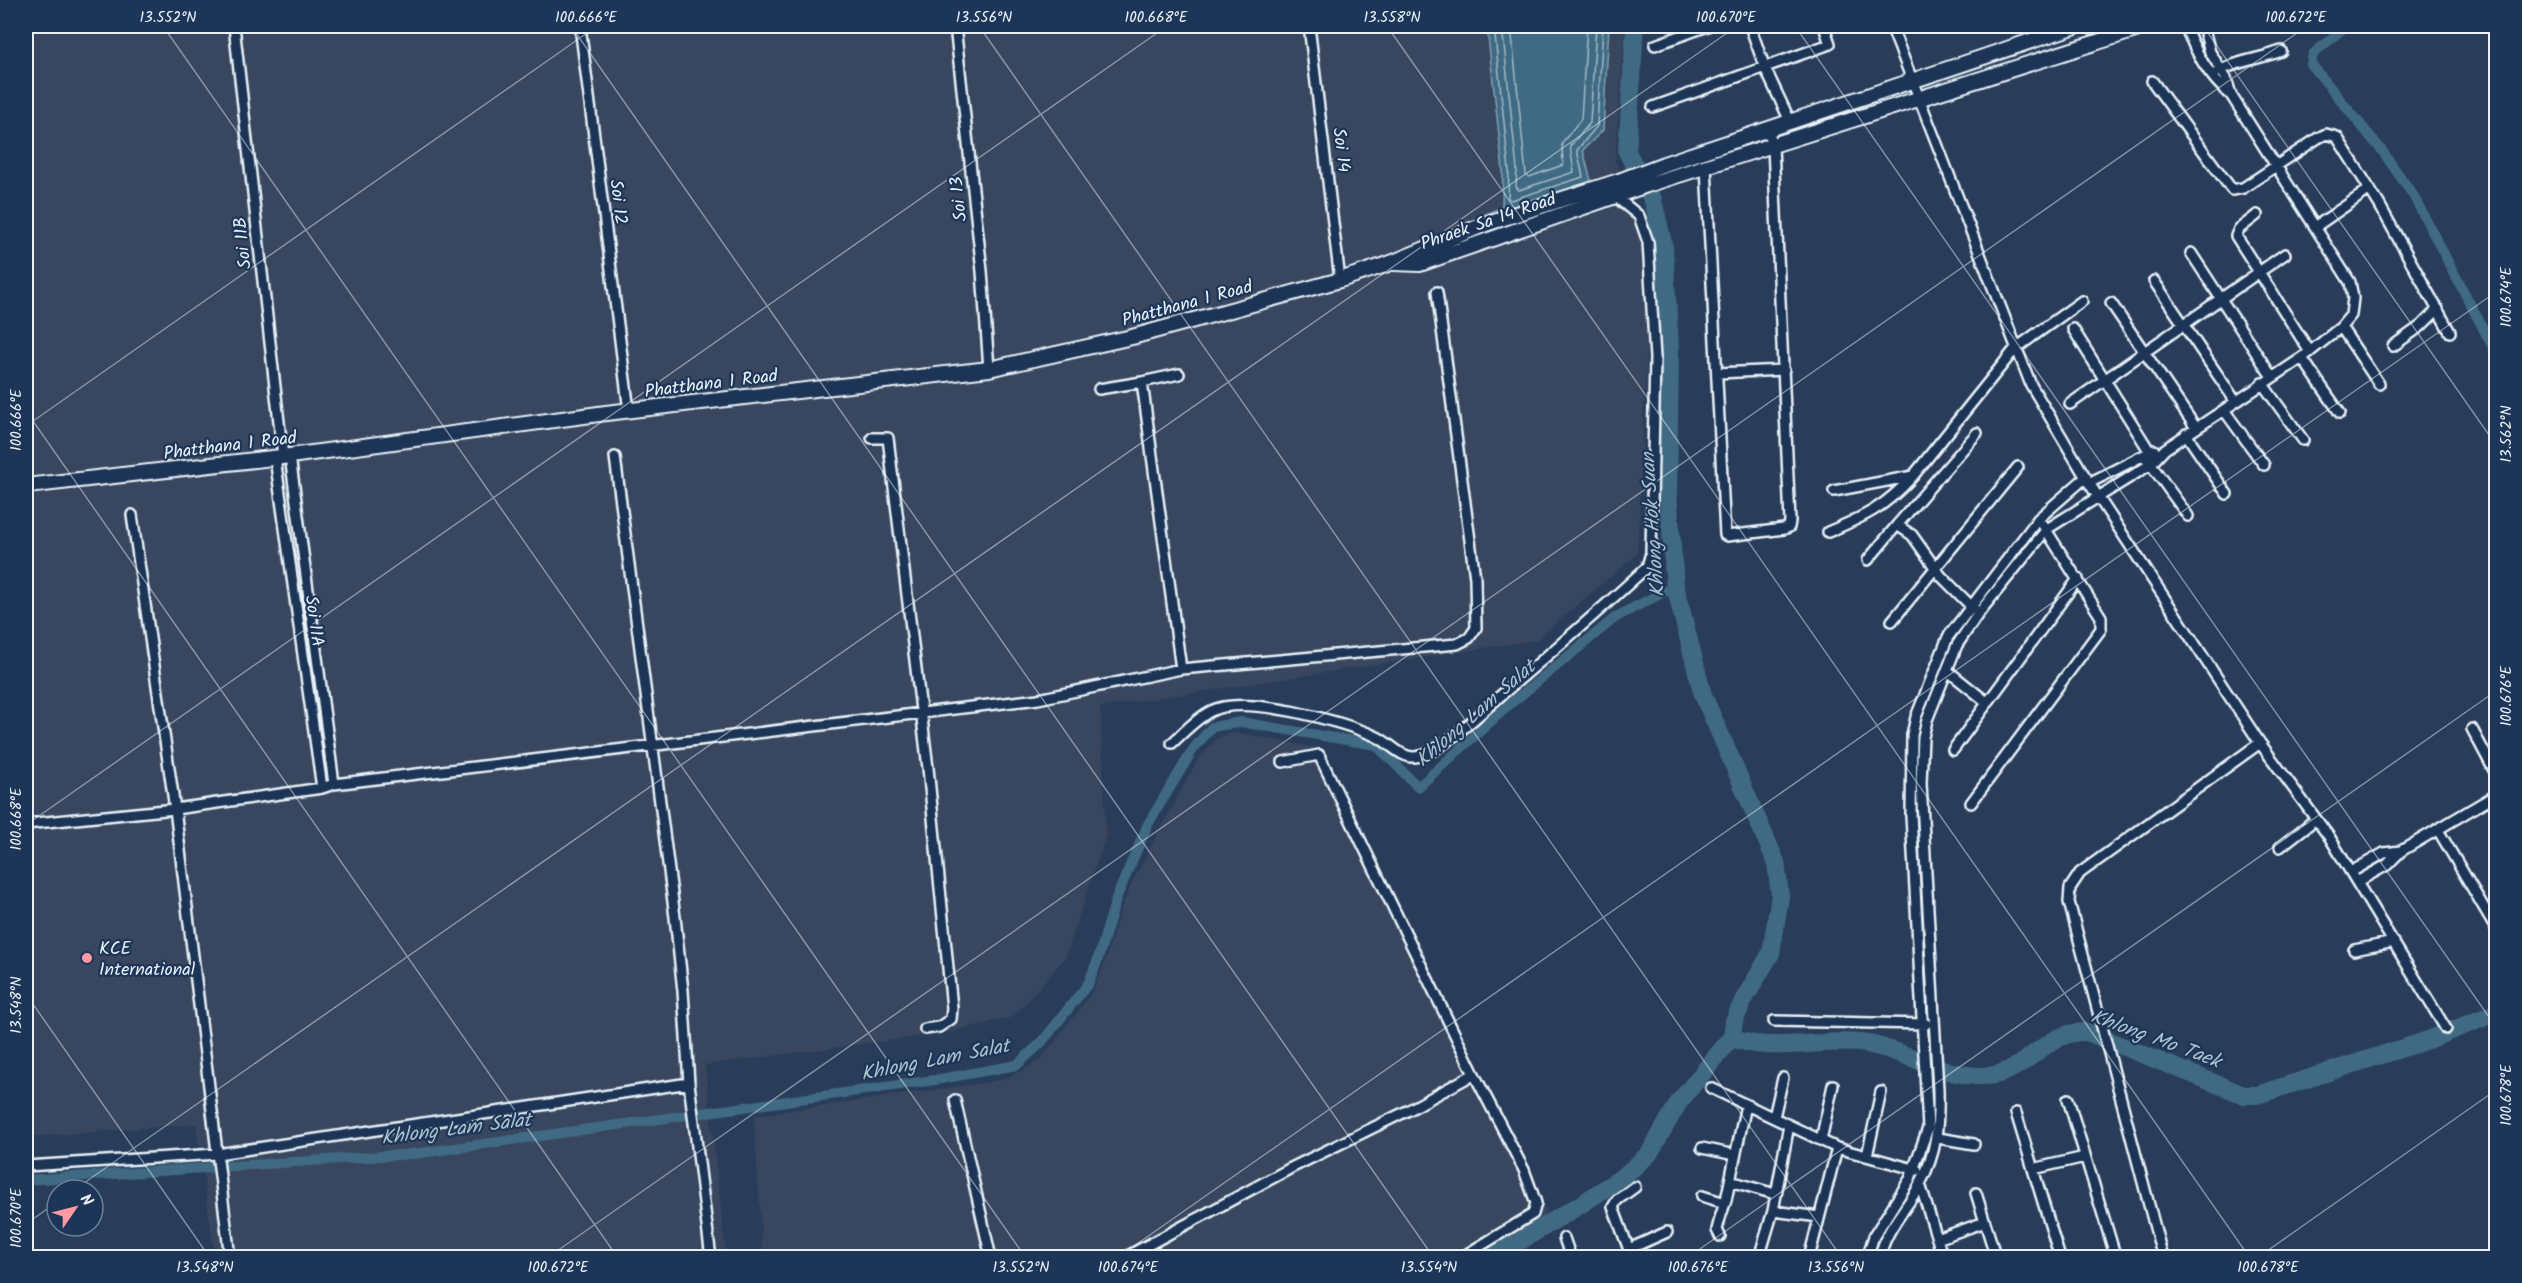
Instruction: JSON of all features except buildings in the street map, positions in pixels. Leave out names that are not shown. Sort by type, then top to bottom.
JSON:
[{"type":"main road","name":"Phraek Sa 14 Road","points":[[1619,190],[1664,164],[2076,26]]},
{"type":"main road","name":"Phraek Sa 14 Road","points":[[1391,263],[1488,223],[1665,180],[2148,26]]},
{"type":"main road","name":"Phatthana 1 Road","points":[[26,486],[283,457],[629,411],[989,369],[1132,336],[1340,280],[1391,263]]},
{"type":"street","name":"Soi 11B","points":[[234,26],[283,457]]},
{"type":"street","name":"Soi 12","points":[[580,26],[629,411]]},
{"type":"street","name":"Soi 13","points":[[954,26],[982,272],[989,369]]},
{"type":"street","name":"Soi 14","points":[[1309,26],[1340,280]]},
{"type":"street","points":[[1655,45],[1708,26]]},
{"type":"street","points":[[1750,26],[1765,68],[1790,121]]},
{"type":"street","points":[[1653,107],[1830,45],[1824,26]]},
{"type":"street","points":[[1891,26],[2015,349],[2031,385],[2098,496],[2260,743],[2316,819],[2351,872],[2446,1029]]},
{"type":"street","points":[[2185,26],[2196,52],[2218,85],[2231,95]]},
{"type":"street","points":[[1880,1257],[1886,1239],[1920,1184],[1938,1138],[1938,1089],[1921,783],[1923,737],[1927,720],[1957,645],[1978,614],[2047,529],[2153,462],[2165,448],[2302,358],[2341,327],[2351,315],[2353,298],[2350,282],[2231,95],[2226,78],[2210,52],[2203,26]]},
{"type":"street","points":[[2212,76],[2221,70],[2281,51]]},
{"type":"street","points":[[2152,81],[2232,189],[2243,188],[2325,134],[2337,137],[2370,189],[2450,332]]},
{"type":"street","points":[[1706,167],[1724,530],[1728,536],[1789,526],[1773,146],[1768,129]]},
{"type":"street","points":[[2315,227],[2370,189]]},
{"type":"street","points":[[1172,742],[1212,710],[1246,705],[1281,709],[1358,728],[1379,737],[1401,753],[1414,758],[1429,753],[1466,726],[1546,658],[1647,567],[1651,553],[1655,358],[1653,292],[1648,242],[1639,216],[1619,190]]},
{"type":"street","points":[[2257,215],[2239,229],[2236,236],[2310,352]]},
{"type":"street","points":[[2191,254],[2272,377]]},
{"type":"street","points":[[2070,404],[2285,254]]},
{"type":"street","points":[[2154,281],[2236,402]]},
{"type":"street","points":[[26,824],[175,809],[322,788],[334,783],[1038,699],[1181,669],[1457,644],[1469,638],[1476,628],[1475,575],[1437,292]]},
{"type":"street","points":[[1828,532],[1871,514],[1895,497],[2015,349],[2082,301]]},
{"type":"street","points":[[2111,303],[2196,428]]},
{"type":"street","points":[[2393,346],[2421,326],[2438,309]]},
{"type":"street","points":[[2341,327],[2379,384]]},
{"type":"street","points":[[2073,329],[2188,516]]},
{"type":"street","points":[[2302,358],[2340,413]]},
{"type":"street","points":[[1717,373],[1784,370]]},
{"type":"street","points":[[1099,389],[1179,374]]},
{"type":"street","points":[[1142,382],[1181,669]]},
{"type":"street","points":[[2262,383],[2303,440]]},
{"type":"street","points":[[2224,410],[2264,465]]},
{"type":"street","points":[[1868,560],[1977,433]]},
{"type":"street","points":[[2186,434],[2227,494]]},
{"type":"street","points":[[872,438],[900,436]]},
{"type":"street","points":[[888,438],[921,713],[952,1008],[951,1019],[946,1024],[925,1029]]},
{"type":"street","points":[[1867,1257],[1874,1236],[1910,1179],[1928,1128],[1910,781],[1912,735],[1916,717],[1941,648],[2038,519],[2088,480],[2147,452],[2165,448]]},
{"type":"street","points":[[283,457],[314,630],[334,783]]},
{"type":"street","name":"Soi 11A","points":[[283,457],[299,631],[322,788]]},
{"type":"street","points":[[615,457],[682,979],[690,1083],[711,1257]]},
{"type":"street","points":[[1892,621],[2018,467]]},
{"type":"street","points":[[1834,491],[1913,476]]},
{"type":"street","points":[[132,515],[175,809],[230,1257]]},
{"type":"street","points":[[1971,803],[2101,629],[2101,617],[2047,529],[2038,519]]},
{"type":"street","points":[[1897,525],[1912,535],[1953,590],[1978,614]]},
{"type":"street","points":[[1953,750],[2078,579]]},
{"type":"street","points":[[299,631],[314,630]]},
{"type":"street","points":[[1948,671],[1988,703]]},
{"type":"street","points":[[309,699],[323,698]]},
{"type":"street","points":[[2472,729],[2496,774]]},
{"type":"street","points":[[2163,1257],[2069,902],[2070,888],[2080,873],[2260,743]]},
{"type":"street","points":[[1283,762],[1319,755],[1474,1074],[1524,1170],[1536,1203],[1533,1214],[1467,1254],[1469,1257]]},
{"type":"street","points":[[1910,781],[1921,783]]},
{"type":"street","points":[[2357,882],[2387,865],[2401,851],[2496,795]]},
{"type":"street","points":[[2280,847],[2316,819]]},
{"type":"street","points":[[2438,830],[2496,928]]},
{"type":"street","points":[[2351,872],[2384,853],[2401,851]]},
{"type":"street","points":[[1915,893],[1927,891]]},
{"type":"street","points":[[2354,950],[2394,942]]},
{"type":"street","points":[[1774,1021],[1934,1025]]},
{"type":"street","points":[[1124,1257],[1474,1074]]},
{"type":"street","points":[[1774,1117],[1783,1078]]},
{"type":"street","points":[[26,1166],[217,1154],[690,1083]]},
{"type":"street","points":[[1821,1140],[1833,1085]]},
{"type":"street","points":[[1711,1088],[1838,1148],[1925,1172]]},
{"type":"street","points":[[1867,1156],[1881,1092]]},
{"type":"street","points":[[2067,1099],[2116,1257]]},
{"type":"street","points":[[955,1100],[991,1257]]},
{"type":"street","points":[[1720,1236],[1718,1230],[1746,1105]]},
{"type":"street","points":[[2016,1113],[2060,1257]]},
{"type":"street","points":[[1759,1257],[1773,1211],[1789,1125]]},
{"type":"street","points":[[1938,1138],[1974,1144]]},
{"type":"street","points":[[1702,1148],[1735,1155]]},
{"type":"street","points":[[1809,1257],[1838,1148]]},
{"type":"street","points":[[2033,1169],[2085,1156]]},
{"type":"street","points":[[1730,1181],[1775,1194]]},
{"type":"street","points":[[1920,1184],[1943,1257]]},
{"type":"street","points":[[1635,1187],[1617,1200],[1613,1208],[1631,1253],[1667,1232]]},
{"type":"street","points":[[1976,1193],[1996,1257]]},
{"type":"street","points":[[1702,1196],[1725,1203]]},
{"type":"street","points":[[1773,1211],[1819,1217]]},
{"type":"street","points":[[1937,1239],[1985,1222]]},
{"type":"street","points":[[1564,1238],[1571,1257]]},
{"type":"shaded area","points":[[26,26],[1625,26],[1615,160],[1639,220],[1646,266],[1647,346],[1637,554],[1536,640],[1100,707],[1106,835],[1065,958],[1013,1017],[945,1033],[705,1065],[726,1257],[215,1257],[196,1124],[26,1137]]},
{"type":"shaded area","points":[[1231,733],[1324,750],[1554,1228],[1514,1258],[763,1257],[754,1116],[984,1083],[1003,1079],[1024,1070],[1042,1058],[1091,994],[1102,971],[1120,912],[1133,881],[1198,759],[1219,737]]},
{"type":"water","points":[[1609,26],[1603,130],[1583,150],[1591,181],[1477,218],[1502,207],[1503,171],[1487,28]]},
{"type":"waterway","name":"Khlong Hok Suan","points":[[1492,1258],[1624,1176],[1649,1154],[1679,1102],[1732,1037],[1734,1021],[1743,1001],[1771,953],[1780,896],[1776,862],[1703,695],[1675,586],[1668,492],[1670,349],[1664,247],[1653,200],[1627,152],[1635,26]]},
{"type":"waterway","points":[[2346,26],[2313,54],[2311,64],[2383,152],[2413,195],[2496,353]]},
{"type":"waterway","name":"Khlong Lam Salat","points":[[26,1180],[413,1154],[935,1080],[1017,1065],[1042,1042],[1088,984],[1117,896],[1148,824],[1194,748],[1212,727],[1241,722],[1376,745],[1418,787],[1509,705],[1616,617],[1675,586]]},
{"type":"waterway","name":"Khlong Mo Taek","points":[[1732,1037],[1762,1045],[1833,1042],[1867,1044],[1945,1070],[1977,1076],[1994,1075],[2007,1071],[2061,1037],[2087,1032],[2244,1095],[2257,1095],[2428,1040],[2496,1013]]},
{"type":"place","name":"KCE International","points":[[87,958]]}]
